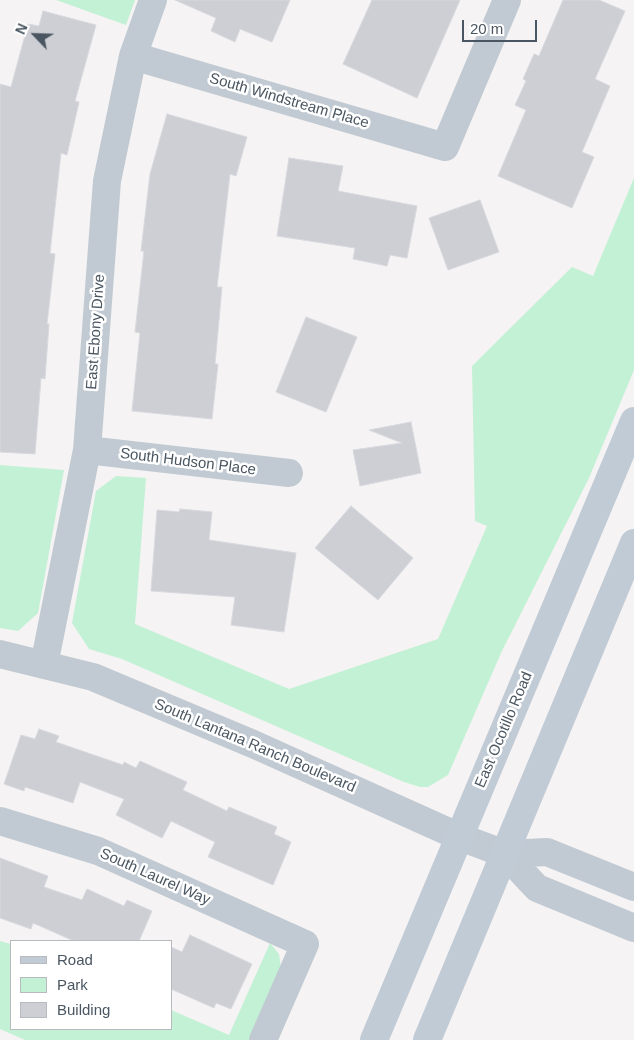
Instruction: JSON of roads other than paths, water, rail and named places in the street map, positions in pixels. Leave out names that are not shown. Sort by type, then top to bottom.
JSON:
[{"type":"main road","name":"East Ocotillo Road","points":[[374,1040],[634,421]]},
{"type":"main road","points":[[427,1040],[634,543]]},
{"type":"street","name":"East Ebony Drive","points":[[44,665],[87,450],[107,181],[133,56],[153,0]]},
{"type":"street","name":"South Windstream Place","points":[[133,56],[444,147],[507,0]]},
{"type":"street","name":"South Hudson Place","points":[[87,450],[289,473]]},
{"type":"street","name":"South Lantana Ranch Boulevard","points":[[0,654],[93,677],[254,744],[460,837],[505,854],[547,852],[634,888]]},
{"type":"street","name":"South Laurel Way","points":[[0,821],[98,851],[305,944],[263,1040]]},
{"type":"street","name":"South Lantana Ranch Boulevard","points":[[505,854],[537,888],[634,928]]}]
